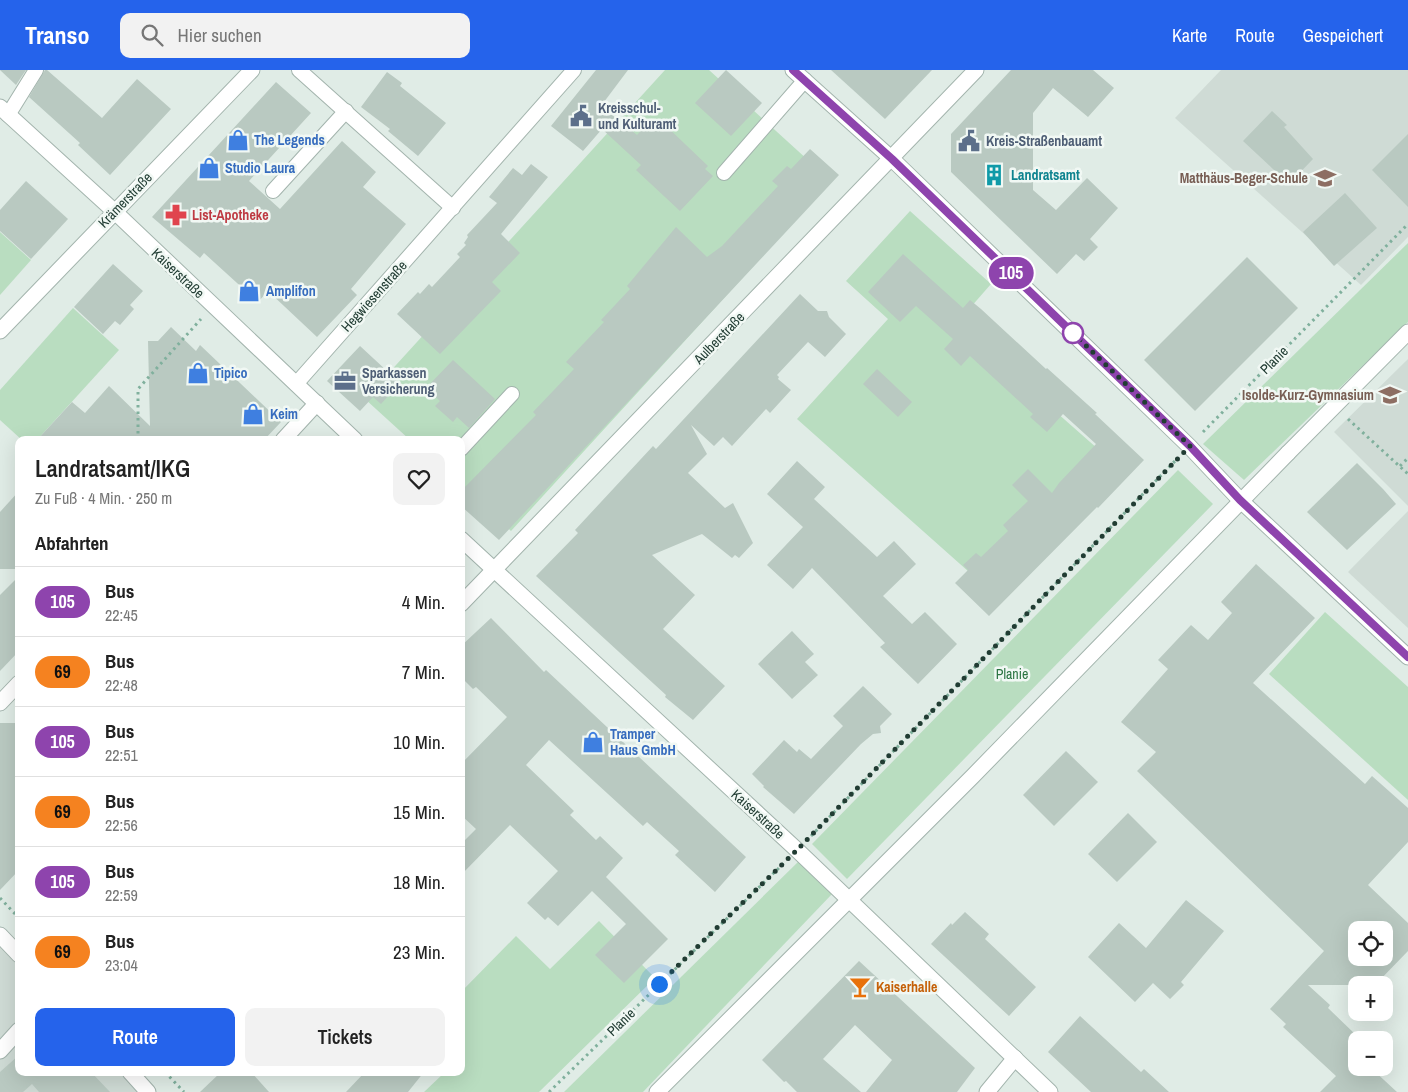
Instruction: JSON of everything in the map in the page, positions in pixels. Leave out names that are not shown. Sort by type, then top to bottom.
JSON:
[{"type":"street","name":"Krämerstraße","points":[[0,331],[252,70]]},
{"type":"street","points":[[793,70],[892,159],[1190,446],[1240,500],[1408,657]]},
{"type":"street","name":"Aulberstraße","points":[[465,600],[976,70]]},
{"type":"street","name":"Kaiserstraße","points":[[4,111],[114,211],[351,436]]},
{"type":"street","points":[[657,1092],[973,776],[1240,500],[1408,332]]},
{"type":"street","points":[[287,436],[317,403]]},
{"type":"street","name":"Kaiserstraße","points":[[465,543],[797,850],[1050,1092]]},
{"type":"street","points":[[0,703],[15,687]]},
{"type":"street","points":[[0,935],[15,951]]},
{"type":"street","points":[[0,1051],[15,1034]]},
{"type":"street","points":[[987,1092],[1014,1058]]},
{"type":"street","points":[[134,1076],[148,1092]]},
{"type":"lane","points":[[4,111],[36,70]]},
{"type":"lane","points":[[300,70],[453,208]]},
{"type":"lane","name":"Hegwiesenstraße","points":[[296,384],[574,70]]},
{"type":"lane","points":[[724,173],[805,80]]},
{"type":"lane","points":[[273,191],[346,111]]},
{"type":"lane","points":[[465,445],[512,394]]},
{"type":"path","name":"Planie","points":[[549,1092],[797,850],[1408,224]]},
{"type":"path","points":[[138,436],[138,389],[213,305]]},
{"type":"path","points":[[1334,406],[1408,474]]},
{"type":"path","points":[[1400,466],[1408,458]]},
{"type":"path","points":[[0,898],[15,914]]},
{"type":"path","points":[[169,1076],[184,1092]]},
{"type":"shaded area","name":"Matthäus-Beger-Schule","points":[[1221,70],[1408,70],[1408,237],[1361,285],[1175,118]]},
{"type":"shaded area","name":"Isolde-Kurz-Gymnasium","points":[[1408,359],[1408,506],[1334,432]]},
{"type":"shaded area","points":[[1408,511],[1408,628],[1348,572]]},
{"type":"shaded area","points":[[0,939],[15,954],[15,1076],[131,1076],[146,1092],[0,1092]]},
{"type":"green space","points":[[665,70],[709,70],[831,181],[511,531],[465,490],[465,436],[406,436],[365,399]]},
{"type":"green space","points":[[910,211],[991,284],[956,324],[1115,464],[996,596],[797,419],[888,319],[846,281]]},
{"type":"green space","points":[[0,232],[31,260],[0,295]]},
{"type":"green space","points":[[1408,243],[1408,322],[1244,480],[1203,444]]},
{"type":"green space","points":[[73,308],[119,350],[41,436],[18,436],[0,420],[0,390]]},
{"type":"green space","name":"Planie","points":[[1178,470],[1213,504],[847,879],[812,844]]},
{"type":"green space","points":[[1325,612],[1408,687],[1408,800],[1269,674]]},
{"type":"green space","points":[[799,861],[833,893],[643,1092],[564,1092]]},
{"type":"green space","points":[[599,921],[655,978],[539,1092],[424,1092],[441,1076],[465,1076],[465,988],[516,936],[550,969]]},
{"type":"building","points":[[0,70],[26,70],[16,85]]},
{"type":"building","points":[[45,70],[102,118],[137,79],[171,109],[110,175],[78,145],[80,143],[29,97]]},
{"type":"building","points":[[596,70],[628,70],[601,106],[637,135],[652,119],[660,126],[663,123],[708,166],[705,169],[713,176],[680,211],[636,170],[641,165],[602,129],[583,151],[551,126]]},
{"type":"building","points":[[726,70],[762,103],[731,136],[695,103]]},
{"type":"building","points":[[831,70],[932,70],[885,119]]},
{"type":"building","name":"Landratsamt","points":[[1011,70],[1093,70],[1114,88],[1088,117],[1053,88],[1033,113],[1033,190],[1056,210],[1087,178],[1118,208],[1090,239],[1098,247],[1084,261],[1076,254],[1057,274],[951,172],[951,134]]},
{"type":"building","points":[[387,72],[402,83],[400,86],[446,123],[418,156],[388,131],[390,129],[361,107]]},
{"type":"building","points":[[276,82],[311,113],[249,181],[280,209],[342,141],[376,172],[363,187],[406,224],[351,289],[357,295],[317,337],[268,291],[258,302],[204,253],[200,258],[152,217]]},
{"type":"building","points":[[1272,111],[1287,125],[1284,127],[1313,159],[1289,184],[1243,141]]},
{"type":"building","points":[[1408,134],[1408,207],[1372,170]]},
{"type":"building","points":[[810,149],[839,175],[499,540],[465,510],[465,487],[536,415],[533,412],[574,369],[566,362],[604,322],[601,320],[630,289],[627,286],[676,227],[707,257],[722,246],[778,186],[772,181],[787,166],[791,169]]},
{"type":"building","points":[[531,164],[548,177],[501,234],[520,253],[492,282],[501,291],[440,354],[397,314],[418,292],[420,294],[429,284],[432,287],[460,257],[457,254],[466,245],[464,243],[468,237],[467,235],[497,203],[489,197],[513,168],[522,175]]},
{"type":"building","points":[[26,181],[68,219],[31,259],[0,231],[0,210]]},
{"type":"building","points":[[1345,193],[1377,228],[1334,266],[1303,232]]},
{"type":"building","points":[[903,254],[963,308],[970,300],[981,309],[1097,413],[1095,414],[1144,460],[989,616],[955,583],[968,570],[963,565],[976,553],[981,557],[1008,531],[1003,525],[1028,501],[1012,485],[1028,469],[1052,493],[1096,444],[1063,414],[1047,432],[1030,417],[1033,414],[970,356],[961,366],[944,349],[953,339],[916,306],[900,322],[868,292]]},
{"type":"building","points":[[1247,257],[1298,308],[1195,411],[1144,360]]},
{"type":"building","points":[[113,264],[143,291],[130,305],[134,309],[120,325],[115,321],[103,334],[74,307]]},
{"type":"building","points":[[800,294],[818,311],[827,311],[829,317],[846,334],[825,357],[808,342],[777,375],[778,379],[791,390],[770,413],[766,409],[732,446],[723,437],[714,446],[691,425],[707,454],[688,473],[725,508],[733,503],[753,543],[739,558],[735,555],[732,558],[702,534],[652,555],[695,595],[663,629],[725,686],[693,720],[665,697],[666,695],[536,576],[578,533],[575,530],[653,446],[656,449]]},
{"type":"building","points":[[171,327],[196,351],[200,345],[281,422],[268,436],[41,436],[72,402],[85,413],[109,386],[150,426],[148,341],[158,341]]},
{"type":"building","points":[[360,346],[400,383],[381,404],[373,397],[360,411],[327,381]]},
{"type":"building","points":[[453,360],[495,399],[469,428],[457,417],[453,422],[435,406],[440,401],[426,388]]},
{"type":"building","points":[[877,369],[912,402],[898,417],[863,384]]},
{"type":"building","points":[[797,461],[825,487],[814,499],[877,557],[894,541],[916,564],[883,596],[912,624],[925,612],[957,644],[918,684],[880,647],[885,643],[812,568],[793,589],[767,565],[803,527],[767,494]]},
{"type":"building","points":[[1357,463],[1396,504],[1347,550],[1307,512]]},
{"type":"building","points":[[15,495],[15,569],[0,569],[0,512]]},
{"type":"building","points":[[1256,564],[1315,618],[1253,683],[1365,784],[1372,776],[1408,808],[1408,842],[1368,885],[1408,923],[1408,951],[1384,976],[1348,976],[1348,985],[1308,985],[1330,1005],[1328,1008],[1352,1031],[1348,1031],[1348,1076],[1380,1076],[1397,1092],[1320,1092],[1336,1076],[1283,1027],[1286,1024],[1270,1009],[1324,951],[1137,771],[1156,752],[1121,722],[1168,669],[1158,660],[1191,625],[1208,640],[1232,613],[1221,602]]},
{"type":"building","points":[[15,580],[15,655],[0,671],[0,595]]},
{"type":"building","points":[[491,618],[544,672],[546,670],[746,857],[715,892],[675,855],[679,851],[647,822],[643,826],[549,740],[526,765],[574,811],[570,815],[596,840],[600,836],[623,858],[606,877],[668,939],[624,983],[595,955],[626,924],[592,891],[558,926],[548,917],[545,920],[527,903],[558,871],[510,825],[465,871],[465,840],[476,829],[465,819],[465,760],[507,717],[476,687],[473,689],[465,681],[465,642]]},
{"type":"building","points":[[792,631],[814,654],[805,662],[818,675],[792,699],[758,664]]},
{"type":"building","points":[[863,686],[892,714],[880,726],[881,733],[873,734],[861,744],[794,814],[763,787],[752,774],[784,740],[797,752],[799,749],[811,759],[843,726],[833,716]]},
{"type":"building","points":[[0,723],[15,723],[15,874],[0,890]]},
{"type":"building","points":[[1066,751],[1098,782],[1054,826],[1023,795]]},
{"type":"building","points":[[1128,813],[1157,842],[1117,882],[1088,854]]},
{"type":"building","points":[[1186,900],[1224,931],[1181,982],[1184,985],[1170,999],[1153,983],[1135,1002],[1088,957],[1119,923],[1146,948]]},
{"type":"building","points":[[965,912],[989,934],[985,939],[1036,987],[1009,1016],[931,944],[951,923],[952,925]]},
{"type":"building","points":[[859,961],[975,1068],[957,1092],[866,1092],[892,1060],[855,1025],[823,1059],[861,1092],[797,1092],[762,1060]]},
{"type":"building","points":[[1080,1016],[1141,1072],[1144,1069],[1169,1092],[1091,1092],[1048,1052]]},
{"type":"building","points":[[15,1059],[15,1076],[95,1076],[110,1092],[39,1092],[32,1084],[23,1092],[0,1092],[0,1072]]},
{"type":"building","points":[[217,1076],[255,1076],[269,1092],[200,1092]]},
{"type":"building","points":[[361,1076],[421,1076],[408,1092],[346,1092]]},
{"type":"bus line","name":"105","points":[[793,70],[892,159],[1190,446],[1240,500],[1408,657]]},
{"type":"place","name":"Kreisschul- und Kulturamt","points":[[581,116]]},
{"type":"place","name":"The Legends","points":[[238,140]]},
{"type":"place","name":"Kreis-Straßenbauamt","points":[[969,141]]},
{"type":"place","name":"Studio Laura","points":[[209,168]]},
{"type":"place","name":"Landratsamt","points":[[994,175]]},
{"type":"place","name":"Matthäus-Beger-Schule","points":[[1325,178]]},
{"type":"place","name":"List-Apotheke","points":[[176,215]]},
{"type":"place","name":"Amplifon","points":[[249,291]]},
{"type":"place","name":"Tipico","points":[[198,373]]},
{"type":"place","name":"Sparkassen Versicherung","points":[[345,381]]},
{"type":"place","name":"Isolde-Kurz-Gymnasium","points":[[1390,395]]},
{"type":"place","name":"Keim","points":[[253,414]]},
{"type":"place","name":"Tramper Haus GmbH","points":[[593,742]]},
{"type":"place","name":"Kaiserhalle","points":[[860,987]]},
{"type":"route","points":[[659,984],[797,850],[1190,446],[1073,333]]}]
